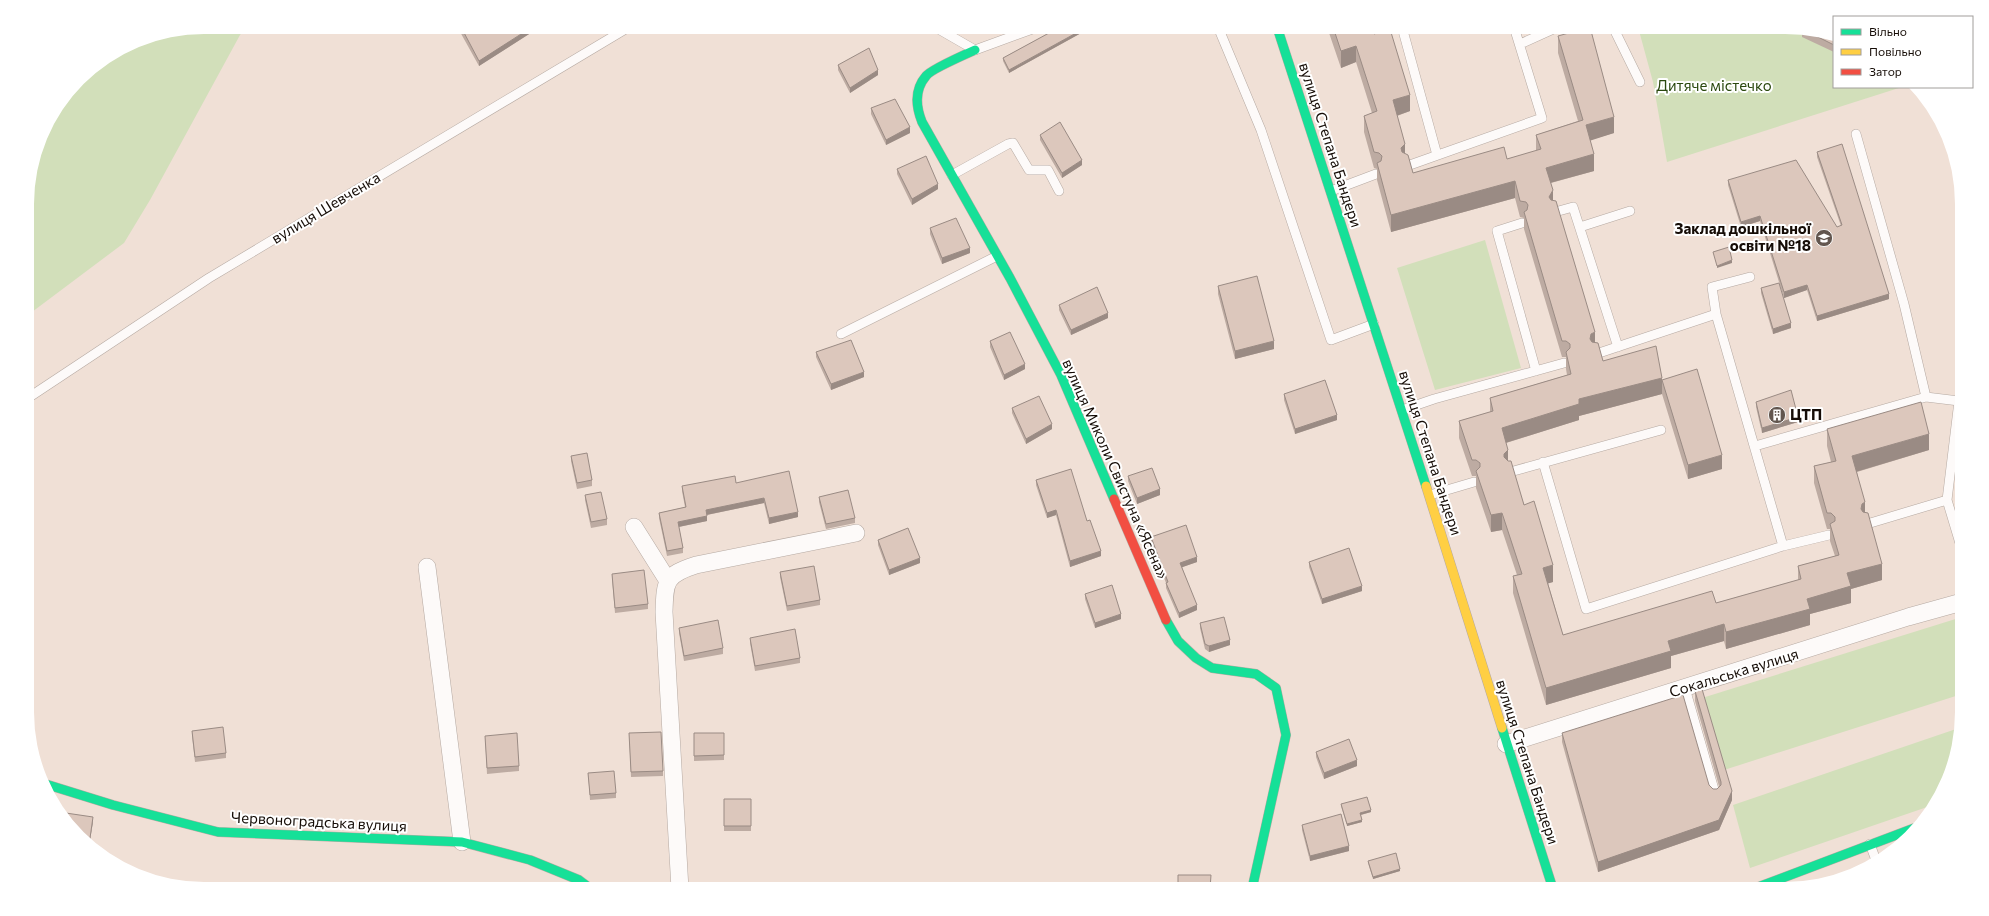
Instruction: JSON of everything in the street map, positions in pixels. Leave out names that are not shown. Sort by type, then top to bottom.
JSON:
[{"type":"street","name":"вулиця Степана Бандери","points":[[1279,34],[1329,191],[1430,494],[1506,744],[1551,882]]},
{"type":"street","name":"вулиця Миколи Свистуна «Ясена»","points":[[975,50],[926,75],[918,91],[916,106],[922,122],[997,256],[1061,375],[1165,619],[1178,641],[1196,658],[1212,668],[1256,674],[1276,688],[1286,735],[1254,882]]},
{"type":"street","points":[[634,527],[668,581]]},
{"type":"street","points":[[680,882],[664,612],[664,595],[668,581],[676,572],[696,565],[856,533]]},
{"type":"street","points":[[427,567],[462,842]]},
{"type":"street","name":"Сокальська вулиця","points":[[1506,744],[1908,617],[1955,604]]},
{"type":"street","name":"Червоноградська вулиця","points":[[50,786],[113,805],[218,832],[462,842],[530,860],[583,882]]},
{"type":"street","points":[[1776,882],[1906,831]]},
{"type":"lane","name":"вулиця Шевченка","points":[[34,394],[209,278],[617,34]]},
{"type":"lane","points":[[947,34],[975,50],[1019,34]]},
{"type":"lane","points":[[1221,34],[1261,130],[1331,340],[1374,324]]},
{"type":"lane","points":[[1404,34],[1437,155]]},
{"type":"lane","points":[[1407,166],[1542,118],[1516,34]]},
{"type":"lane","points":[[1520,44],[1542,34]]},
{"type":"lane","points":[[1616,34],[1640,82]]},
{"type":"lane","points":[[1856,134],[1904,304],[1926,397]]},
{"type":"lane","points":[[952,175],[1008,144],[1013,143],[1029,170],[1048,170],[1059,191]]},
{"type":"lane","points":[[1329,191],[1376,174]]},
{"type":"lane","points":[[1554,212],[1573,207],[1618,347]]},
{"type":"lane","points":[[1580,227],[1630,211]]},
{"type":"lane","points":[[1522,223],[1497,231],[1536,371]]},
{"type":"lane","points":[[841,334],[997,256]]},
{"type":"lane","points":[[1750,277],[1712,287],[1716,314],[1783,546]]},
{"type":"lane","points":[[1596,354],[1716,314]]},
{"type":"lane","points":[[1402,410],[1434,399],[1564,364]]},
{"type":"lane","points":[[1755,446],[1926,397],[1955,400]]},
{"type":"lane","points":[[1510,472],[1660,430]]},
{"type":"lane","points":[[1955,438],[1947,500],[1955,527]]},
{"type":"lane","points":[[1543,462],[1586,609],[1783,546],[1829,534]]},
{"type":"lane","points":[[1430,494],[1474,482]]},
{"type":"lane","points":[[1867,524],[1947,500]]},
{"type":"lane","points":[[1685,688],[1715,794]]},
{"type":"lane","points":[[1870,844],[1874,857]]},
{"type":"green space","points":[[241,34],[150,200],[124,243],[34,310],[35,181],[43,149],[51,129],[69,100],[92,76],[100,69],[129,51],[149,43],[181,35]]},
{"type":"green space","name":"Дитяче містечко","points":[[1640,34],[1796,34],[1808,35],[1833,41],[1833,88],[1899,88],[1667,162],[1653,82]]},
{"type":"green space","points":[[1485,240],[1521,368],[1435,390],[1397,268]]},
{"type":"green space","points":[[1955,619],[1955,696],[1724,770],[1702,698]]},
{"type":"green space","points":[[1954,730],[1946,767],[1938,787],[1926,808],[1750,868],[1733,805]]},
{"type":"building","points":[[465,34],[521,34],[479,61]]},
{"type":"building","points":[[1047,34],[1074,34],[1009,70],[1003,58]]},
{"type":"building","points":[[1335,34],[1392,34],[1410,95],[1393,100],[1405,144],[1401,148],[1402,152],[1408,155],[1413,173],[1504,147],[1507,159],[1541,149],[1536,135],[1583,120],[1558,36],[1565,34],[1592,34],[1614,117],[1586,125],[1594,154],[1546,168],[1553,190],[1549,197],[1551,200],[1556,201],[1595,332],[1591,334],[1590,339],[1592,342],[1598,343],[1603,361],[1656,346],[1662,378],[1579,399],[1579,404],[1502,428],[1508,450],[1504,454],[1504,457],[1508,461],[1511,461],[1524,505],[1534,501],[1553,565],[1543,568],[1563,635],[1712,591],[1716,603],[1801,579],[1798,566],[1839,555],[1830,524],[1835,521],[1835,517],[1831,513],[1827,513],[1814,466],[1836,461],[1827,429],[1921,402],[1929,434],[1852,456],[1865,502],[1862,504],[1861,509],[1863,512],[1868,513],[1882,564],[1847,573],[1851,586],[1807,599],[1810,609],[1726,632],[1724,624],[1668,641],[1671,651],[1546,688],[1513,576],[1522,574],[1502,513],[1491,515],[1476,471],[1480,467],[1480,463],[1476,460],[1472,460],[1459,421],[1493,411],[1490,398],[1571,374],[1566,352],[1570,348],[1570,344],[1566,341],[1562,341],[1524,212],[1527,210],[1528,205],[1526,202],[1520,201],[1515,181],[1391,215],[1377,163],[1381,161],[1382,156],[1379,153],[1374,152],[1364,116],[1377,111],[1356,46],[1341,51]]},
{"type":"building","points":[[1818,37],[1833,41],[1833,44]]},
{"type":"building","points":[[869,48],[878,70],[850,88],[838,65]]},
{"type":"building","points":[[895,99],[910,127],[886,140],[871,108]]},
{"type":"building","points":[[1060,122],[1082,160],[1062,173],[1040,135]]},
{"type":"building","name":"Заклад дошкільної освіти №18","points":[[1842,144],[1889,294],[1817,316],[1807,285],[1784,292],[1760,216],[1741,222],[1728,180],[1796,160],[1837,227],[1842,225],[1817,152]]},
{"type":"building","points":[[926,156],[938,184],[912,199],[897,169]]},
{"type":"building","points":[[956,218],[970,248],[942,258],[930,228]]},
{"type":"building","points":[[1729,247],[1732,260],[1717,266],[1713,252]]},
{"type":"building","points":[[1257,276],[1274,341],[1235,351],[1218,286]]},
{"type":"building","points":[[1779,283],[1791,323],[1773,329],[1761,288]]},
{"type":"building","points":[[1097,287],[1108,313],[1071,330],[1059,305]]},
{"type":"building","points":[[1010,332],[1025,364],[1004,375],[990,341]]},
{"type":"building","points":[[851,340],[864,372],[831,384],[816,352]]},
{"type":"building","points":[[1697,369],[1722,455],[1688,465],[1662,380]]},
{"type":"building","points":[[1325,380],[1337,415],[1295,429],[1284,394]]},
{"type":"building","name":"ЦТП","points":[[1791,390],[1798,417],[1762,428],[1756,402]]},
{"type":"building","points":[[1039,396],[1052,424],[1026,439],[1012,408]]},
{"type":"building","points":[[587,453],[592,480],[577,483],[571,456]]},
{"type":"building","points":[[1152,468],[1160,489],[1137,498],[1128,476]]},
{"type":"building","points":[[1071,469],[1087,521],[1090,520],[1101,551],[1070,561],[1056,510],[1047,513],[1036,480]]},
{"type":"building","points":[[789,471],[798,512],[769,518],[764,498],[706,510],[707,516],[678,522],[683,548],[667,551],[659,513],[686,507],[682,486],[735,476],[736,483]]},
{"type":"building","points":[[848,490],[855,518],[826,524],[819,497]]},
{"type":"building","points":[[601,492],[607,519],[591,522],[585,495]]},
{"type":"building","points":[[1186,525],[1197,557],[1180,563],[1197,605],[1179,613],[1166,583],[1168,582],[1151,537]]},
{"type":"building","points":[[908,528],[920,558],[889,570],[878,540]]},
{"type":"building","points":[[1349,548],[1362,586],[1322,599],[1309,562]]},
{"type":"building","points":[[814,566],[820,600],[787,606],[780,572]]},
{"type":"building","points":[[644,570],[648,604],[615,608],[612,574]]},
{"type":"building","points":[[1112,585],[1121,614],[1095,623],[1085,594]]},
{"type":"building","points":[[1224,617],[1230,640],[1209,646],[1205,644],[1200,623]]},
{"type":"building","points":[[718,620],[723,648],[684,656],[679,628]]},
{"type":"building","points":[[795,629],[800,658],[755,666],[750,638]]},
{"type":"building","points":[[1702,689],[1732,791],[1719,820],[1598,862],[1562,733],[1683,695],[1709,785],[1713,789],[1717,789],[1721,785],[1721,782],[1695,691]]},
{"type":"building","points":[[223,727],[226,753],[195,757],[192,731]]},
{"type":"building","points":[[661,732],[663,771],[631,772],[629,733]]},
{"type":"building","points":[[517,733],[519,766],[487,768],[485,736]]},
{"type":"building","points":[[694,733],[724,733],[724,755],[694,756]]},
{"type":"building","points":[[1349,739],[1357,760],[1324,773],[1316,752]]},
{"type":"building","points":[[614,771],[616,793],[590,795],[588,773]]},
{"type":"building","points":[[1367,797],[1371,810],[1360,813],[1362,820],[1347,824],[1341,804]]},
{"type":"building","points":[[724,799],[751,799],[751,826],[724,826]]},
{"type":"building","points":[[67,813],[93,817],[90,838]]},
{"type":"building","points":[[1341,814],[1349,846],[1310,856],[1302,825]]},
{"type":"building","points":[[1396,853],[1400,869],[1373,877],[1368,861]]},
{"type":"building","points":[[1178,875],[1211,875],[1210,882],[1178,882]]},
{"type":"traffic: fast","points":[[1279,34],[1426,486]]},
{"type":"traffic: fast","points":[[975,50],[941,66],[926,76],[919,87],[917,99],[918,110],[922,122],[1010,278],[1061,375],[1114,499]]},
{"type":"traffic: fast","points":[[1166,620],[1178,641],[1196,658],[1212,668],[1256,674],[1276,688],[1286,735],[1254,882]]},
{"type":"traffic: fast","points":[[1502,728],[1551,882]]},
{"type":"traffic: fast","points":[[50,786],[113,805],[218,832],[462,842],[530,860],[582,882]]},
{"type":"traffic: fast","points":[[1772,882],[1906,831]]},
{"type":"traffic: slow","points":[[1426,486],[1502,728]]},
{"type":"traffic: jam","points":[[1114,499],[1166,620]]},
{"type":"place","name":"Заклад дошкільної освіти №18","points":[[1824,238]]},
{"type":"place","name":"ЦТП","points":[[1777,415]]}]
